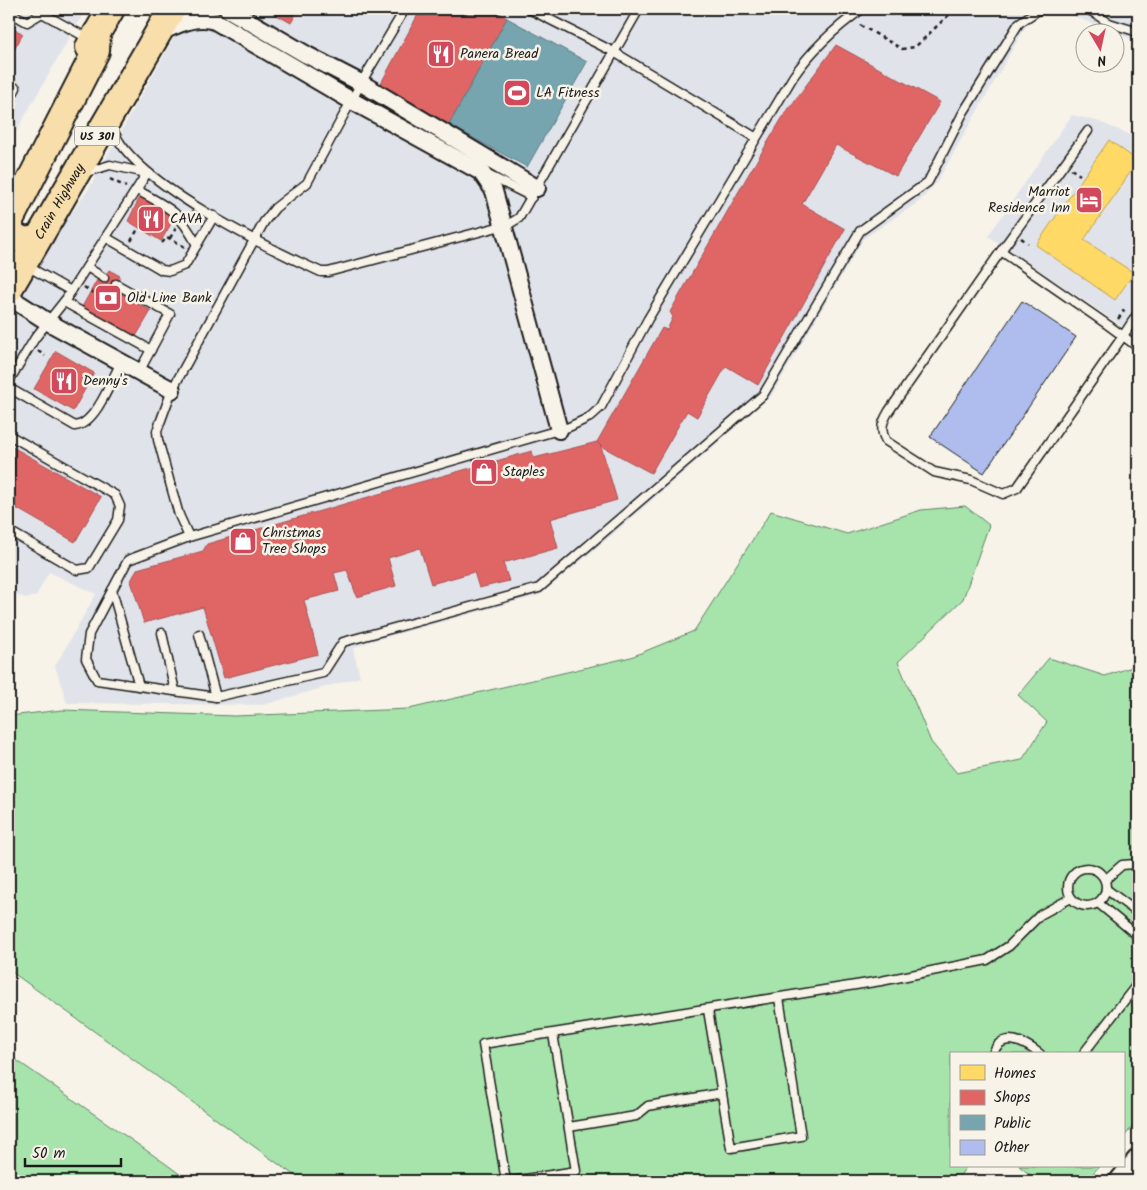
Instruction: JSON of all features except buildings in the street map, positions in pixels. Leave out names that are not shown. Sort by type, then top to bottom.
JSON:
[{"type":"highway","points":[[9,190],[111,9]]},
{"type":"highway","name":"Crain Highway","points":[[9,289],[172,9]]},
{"type":"highway","points":[[38,238],[23,241],[15,236],[10,232],[10,220],[96,51],[95,37]]},
{"type":"main road","points":[[1121,1181],[1138,1161]]},
{"type":"street","points":[[228,9],[307,55],[361,83],[444,142],[482,172],[494,191],[559,430]]},
{"type":"street","points":[[158,33],[188,21],[209,18],[352,101],[444,142],[535,192]]},
{"type":"street","points":[[9,297],[48,322],[172,390]]},
{"type":"lane","points":[[189,537],[179,515],[158,440],[157,430],[172,390],[225,290],[254,241],[275,208],[307,183],[361,83],[405,9]]},
{"type":"lane","points":[[529,9],[614,52],[755,137]]},
{"type":"lane","points":[[110,114],[114,132],[122,147],[148,173],[254,241],[321,272],[328,272],[502,226],[519,218],[639,9]]},
{"type":"lane","points":[[862,9],[839,25],[811,52],[755,137],[648,319],[600,407],[590,417],[559,430],[189,537],[128,560],[89,634],[86,659],[97,680],[216,697],[323,673],[343,642],[539,588],[763,395],[860,231],[928,182],[963,113],[1019,23],[1040,9]]},
{"type":"lane","points":[[1088,9],[1110,23],[1138,32]]},
{"type":"lane","points":[[9,12],[27,22],[42,11],[95,37]]},
{"type":"lane","points":[[9,102],[16,88]]},
{"type":"lane","points":[[1088,131],[984,274],[882,422],[883,435],[886,440],[934,472],[971,480],[1003,494],[1009,492],[1017,488],[1138,314]]},
{"type":"lane","points":[[75,175],[110,165],[148,173]]},
{"type":"lane","points":[[482,172],[535,192]]},
{"type":"lane","points":[[9,381],[35,338],[64,302],[148,173]]},
{"type":"lane","points":[[138,190],[174,210],[185,222],[195,249]]},
{"type":"lane","points":[[106,238],[162,270],[170,271],[185,265],[214,216]]},
{"type":"lane","points":[[1002,251],[1138,347]]},
{"type":"lane","points":[[23,264],[71,290]]},
{"type":"lane","points":[[87,267],[104,278]]},
{"type":"lane","points":[[116,284],[170,314],[139,372]]},
{"type":"lane","points":[[64,302],[151,350]]},
{"type":"lane","points":[[9,388],[75,426],[82,425],[94,415],[121,362]]},
{"type":"lane","points":[[9,434],[115,495],[120,506],[120,513],[118,520],[89,568],[77,570],[9,530]]},
{"type":"lane","points":[[112,590],[139,686]]},
{"type":"lane","points":[[162,633],[175,691]]},
{"type":"lane","points":[[199,634],[216,697]]},
{"type":"lane","points":[[1105,880],[1122,865],[1137,864]]},
{"type":"lane","points":[[1084,868],[1097,870],[1105,880],[1106,889],[1098,902],[1086,906],[1071,898],[1068,885],[1073,874],[1084,868]]},
{"type":"lane","points":[[1106,889],[1138,914]]},
{"type":"lane","points":[[506,1181],[484,1044],[708,1010],[946,970],[987,960],[1009,946],[1040,914],[1071,898]]},
{"type":"lane","points":[[1098,902],[1138,936]]},
{"type":"lane","points":[[1085,1052],[1138,984]]},
{"type":"lane","points":[[708,1010],[731,1148],[801,1136],[779,998]]},
{"type":"lane","points":[[513,1181],[576,1172],[553,1034]]},
{"type":"lane","points":[[993,1052],[995,1047],[1005,1040],[1016,1040],[1027,1043],[1038,1052]]},
{"type":"lane","points":[[569,1127],[636,1116],[648,1106],[722,1093]]},
{"type":"path","points":[[860,25],[902,49],[915,47],[955,9]]},
{"type":"path","points":[[110,179],[126,187]]},
{"type":"path","points":[[126,249],[138,229]]},
{"type":"path","points":[[162,243],[166,236],[195,249]]},
{"type":"path","points":[[1117,320],[1124,311],[1120,308]]},
{"type":"shaded area","points":[[9,9],[69,9],[83,14],[9,144]]},
{"type":"shaded area","points":[[190,9],[1050,9],[1026,26],[937,182],[920,201],[863,239],[771,396],[612,535],[540,595],[368,642],[353,649],[360,677],[263,705],[67,703],[55,666],[96,594],[49,572],[36,596],[28,598],[15,595],[9,607],[9,312],[40,256],[88,190]]},
{"type":"shaded area","points":[[1061,9],[1138,9],[1138,42],[1124,36],[1124,22],[1088,22]]},
{"type":"shaded area","points":[[1072,115],[1097,121],[1138,138],[1138,337],[988,236]]},
{"type":"green space","points":[[965,506],[989,525],[963,599],[898,662],[931,742],[957,773],[1022,760],[1047,722],[1018,695],[1049,658],[1105,676],[1138,665],[1138,1120],[1124,1137],[1124,1052],[950,1052],[950,1168],[966,1168],[956,1181],[302,1181],[9,970],[9,716],[62,710],[235,716],[409,709],[631,657],[694,631],[771,511],[847,534],[921,510]]},
{"type":"green space","points":[[9,1055],[166,1164],[189,1181],[9,1181]]},
{"type":"green space","points":[[1022,1168],[1097,1168],[1087,1181],[1038,1181]]},
{"type":"place","name":"Panera Bread","points":[[441,54]]},
{"type":"place","name":"LA Fitness","points":[[517,93]]},
{"type":"place","name":"Marriot Residence Inn","points":[[1089,200]]},
{"type":"place","name":"CAVA","points":[[151,219]]},
{"type":"place","name":"Old Line Bank","points":[[108,298]]},
{"type":"place","name":"Denny's","points":[[64,381]]},
{"type":"place","name":"Staples","points":[[484,472]]},
{"type":"place","name":"Christmas Tree Shops","points":[[243,541]]}]
